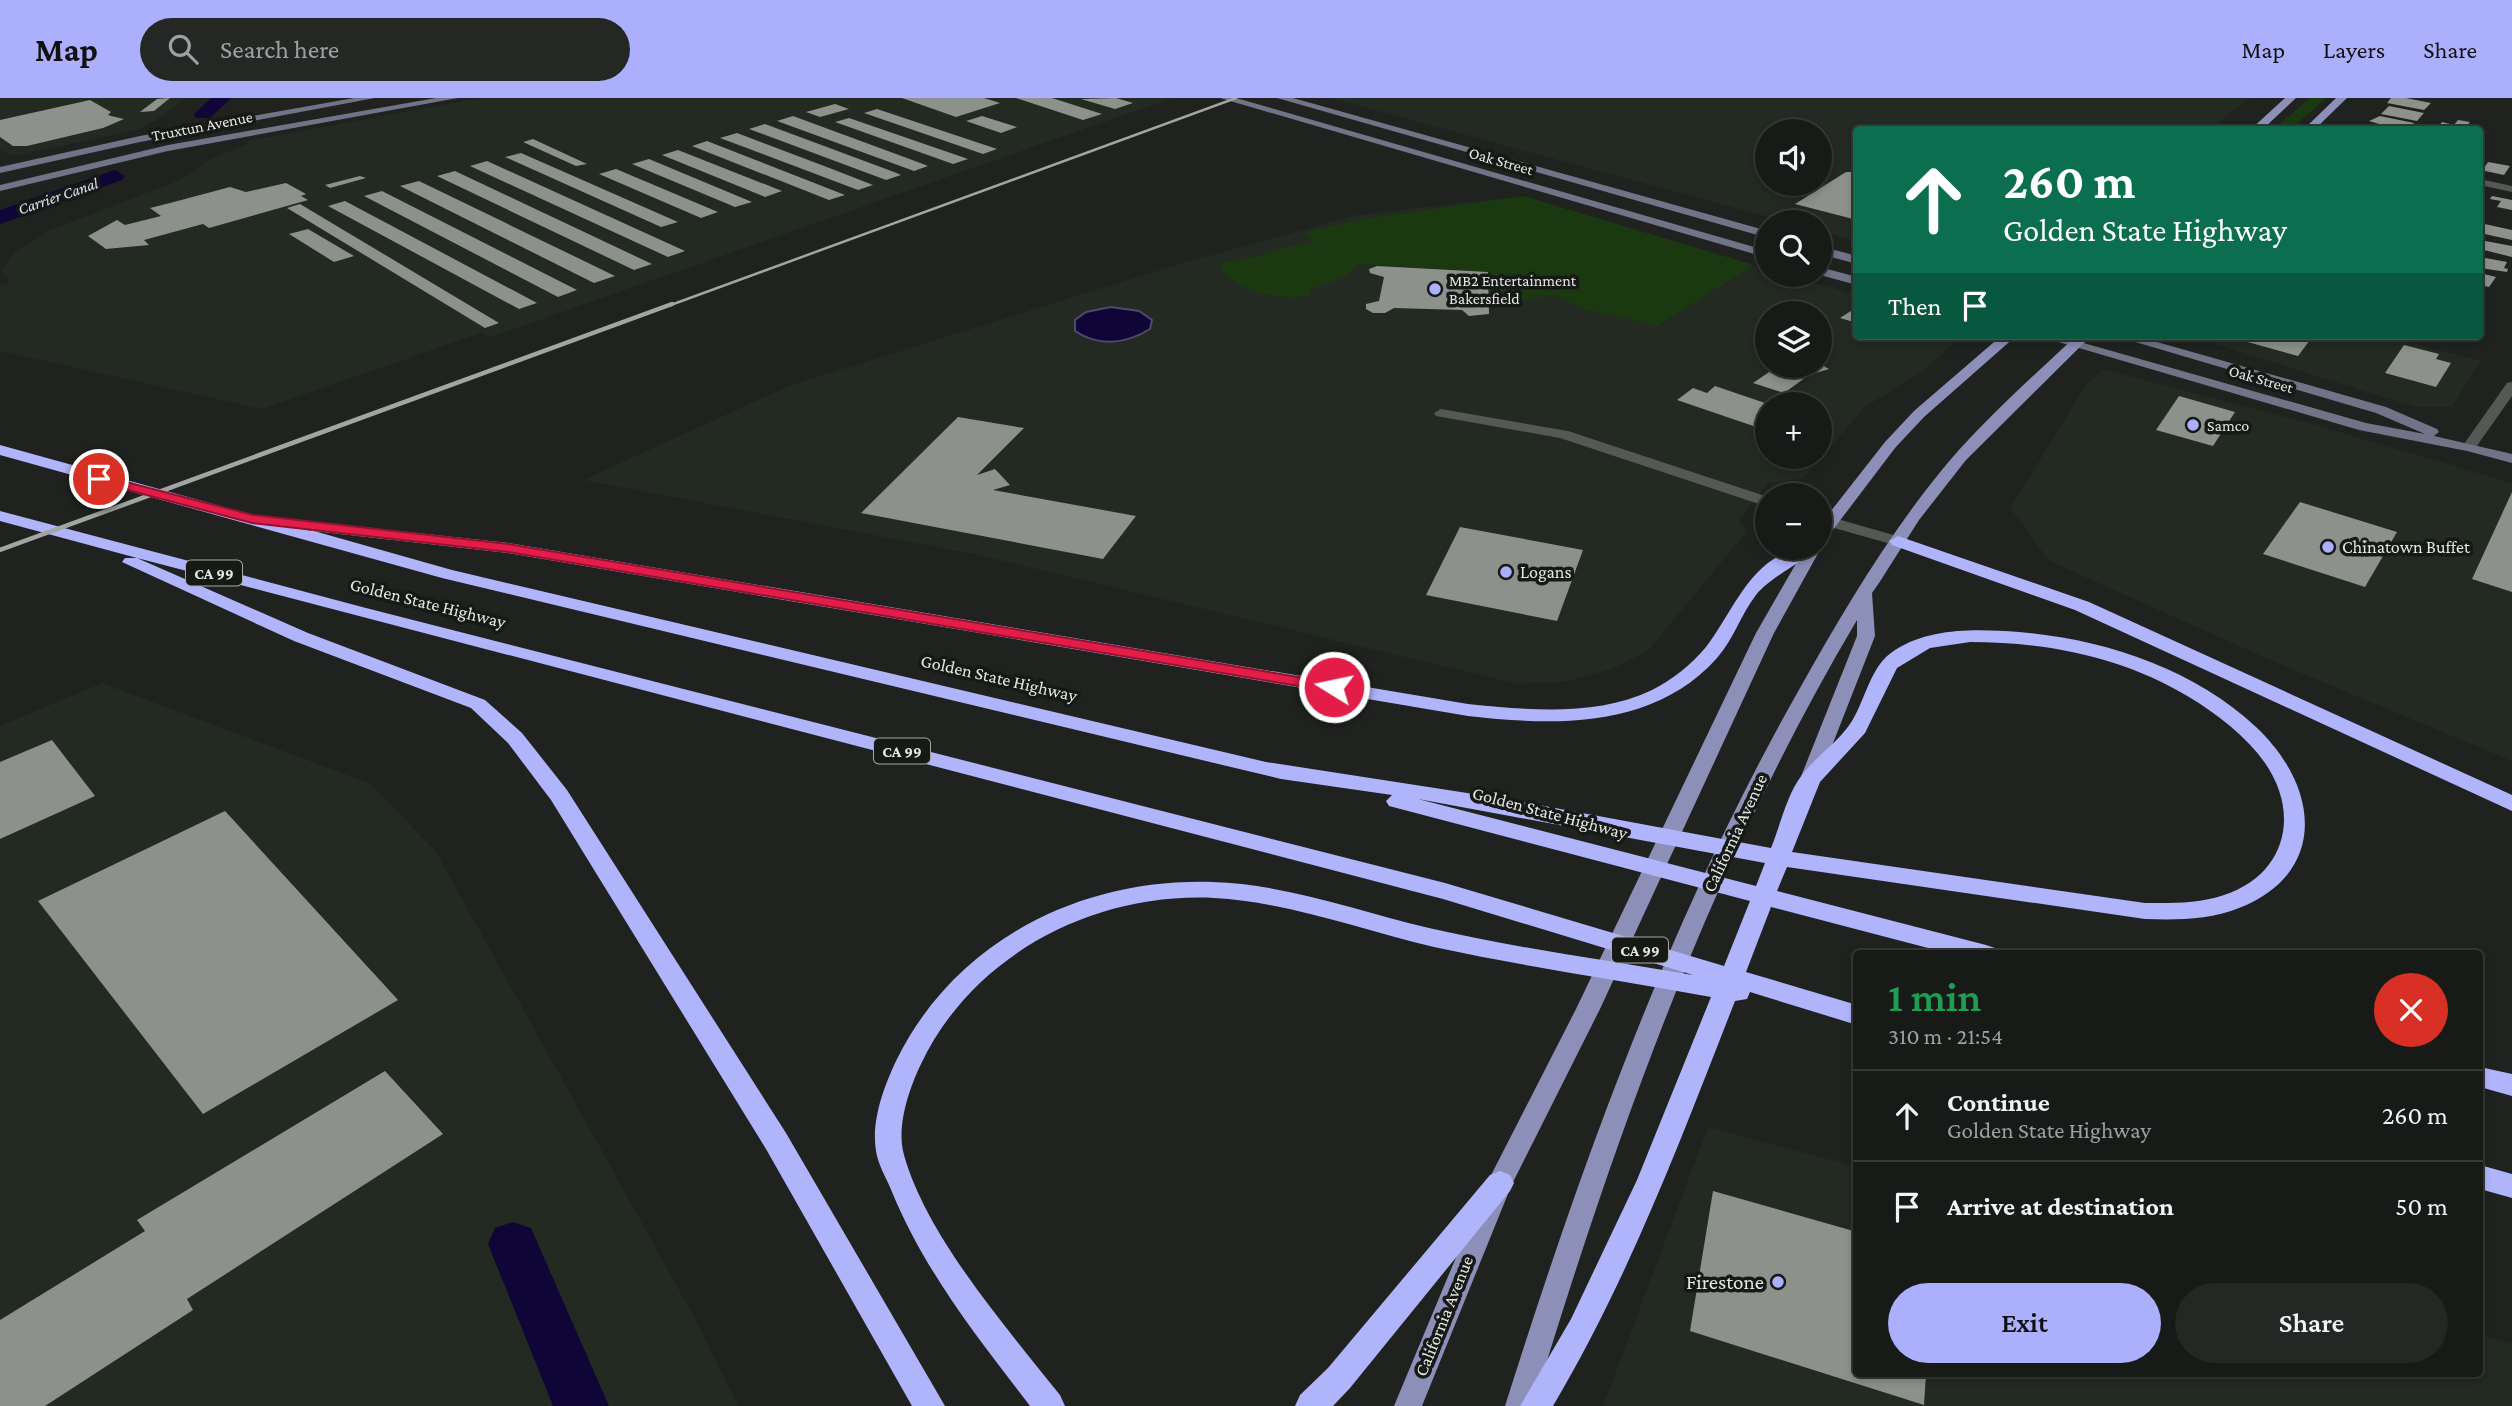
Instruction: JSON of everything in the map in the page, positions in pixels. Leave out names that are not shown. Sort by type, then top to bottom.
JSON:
[{"type":"highway","name":"Golden State Highway","points":[[0,450],[448,574],[1268,768],[1970,950]]},
{"type":"highway","name":"Golden State Highway","points":[[0,516],[359,612],[1445,891],[1846,1012]]},
{"type":"highway","points":[[252,519],[508,548],[1468,710],[1559,717],[1611,710],[1646,699],[1682,680],[1708,656],[1727,631],[1742,601],[1764,575],[1787,560]]},
{"type":"highway","points":[[68,534],[301,638],[478,704],[514,738],[559,795],[776,1141],[929,1406]]},
{"type":"highway","points":[[1898,541],[2082,606],[2512,804]]},
{"type":"highway","points":[[1268,768],[1506,806],[1830,867],[2103,908],[2193,911],[2233,901],[2267,883],[2284,863],[2296,838],[2298,813],[2291,788],[2274,761],[2249,732],[2205,697],[2180,682],[2100,653],[2050,640],[1958,636],[1913,648],[1896,659],[1876,684],[1864,719],[1847,742],[1810,779],[1651,1180],[1582,1329],[1536,1406]]},
{"type":"highway","points":[[1049,1406],[952,1278],[908,1199],[889,1148],[894,1100],[911,1051],[937,1010],[967,977],[1009,945],[1049,923],[1100,904],[1158,892],[1209,890],[1258,894],[1436,938],[1846,1012]]},
{"type":"highway","points":[[2483,1078],[2512,1085]]},
{"type":"highway","points":[[2483,1178],[2512,1186]]},
{"type":"highway","points":[[1311,1406],[1339,1378],[1500,1183]]},
{"type":"main road","name":"Truxtun Avenue","points":[[0,170],[140,139],[370,98]]},
{"type":"main road","points":[[217,138],[220,133],[236,127],[403,98]]},
{"type":"main road","name":"Truxtun Avenue","points":[[0,188],[92,164],[217,138],[453,98]]},
{"type":"main road","name":"Oak Street","points":[[1225,98],[1755,252]]},
{"type":"main road","name":"Oak Street","points":[[1282,98],[1755,232]]},
{"type":"main road","points":[[2260,126],[2291,98]]},
{"type":"main road","points":[[2312,126],[2342,98]]},
{"type":"main road","points":[[1832,253],[1853,259]]},
{"type":"main road","points":[[1832,274],[1853,280]]},
{"type":"main road","points":[[1832,515],[1919,414],[2004,340]]},
{"type":"main road","name":"Oak Street","points":[[2080,340],[2364,427],[2469,447],[2512,459]]},
{"type":"main road","name":"California Avenue","points":[[1519,1406],[1564,1258],[1674,962],[1756,785],[1798,704],[1864,592],[1898,541],[1969,449],[2080,340]]},
{"type":"main road","name":"Oak Street","points":[[2136,340],[2381,410],[2469,447]]},
{"type":"main road","name":"California Avenue","points":[[1408,1406],[1500,1183],[1588,1009],[1770,622],[1806,560]]},
{"type":"main road","points":[[1810,779],[1866,636],[1864,592]]},
{"type":"street","points":[[2483,183],[2512,189]]},
{"type":"street","points":[[2469,447],[2512,386]]},
{"type":"street","points":[[1441,413],[1563,434],[1755,498]]},
{"type":"street","points":[[1832,528],[1898,541]]},
{"type":"shaded area","points":[[0,98],[184,98],[166,114],[137,130],[14,156],[0,150]]},
{"type":"shaded area","points":[[481,98],[1173,98],[491,337],[481,333],[262,409],[0,351],[0,285],[10,282],[1,270],[16,251],[48,231],[177,181],[198,169],[207,160],[248,144],[246,141]]},
{"type":"shaded area","points":[[1330,98],[2249,98],[2215,126],[1853,126],[1853,240],[1832,234],[1832,210],[1755,210],[1755,214]]},
{"type":"shaded area","points":[[1523,196],[1755,265],[1755,287],[1829,287],[1853,294],[1853,340],[1956,340],[1925,370],[1865,407],[1832,445],[1832,392],[1755,392],[1755,469],[1812,469],[1803,479],[1755,483],[1755,500],[1739,520],[1747,531],[1649,650],[1612,669],[1565,682],[1518,684],[974,554],[583,480],[791,385],[1169,267],[1356,215]]},
{"type":"shaded area","points":[[1111,307],[1139,311],[1152,320],[1150,329],[1132,338],[1112,342],[1093,340],[1075,331],[1075,320],[1086,312]]},
{"type":"shaded area","points":[[2202,340],[2400,340],[2481,361],[2452,407],[2415,407]]},
{"type":"shaded area","points":[[2103,369],[2312,424],[2512,483],[2512,761],[2284,666],[2049,561],[2010,508],[2086,385]]},
{"type":"shaded area","points":[[102,683],[369,783],[435,850],[698,1324],[738,1406],[0,1406],[0,726]]},
{"type":"shaded area","points":[[1708,1127],[1853,1166],[1853,1377],[2483,1377],[2483,1336],[2512,1343],[2512,1406],[1603,1406]]},
{"type":"green space","points":[[2310,98],[2326,98],[2294,126],[2277,126]]},
{"type":"green space","points":[[1523,196],[1754,265],[1657,326],[1585,309],[1552,295],[1490,307],[1488,272],[1358,264],[1345,276],[1310,290],[1309,296],[1285,297],[1250,289],[1239,284],[1221,269],[1222,262],[1314,243],[1305,232],[1371,218]]},
{"type":"building","points":[[170,98],[154,111],[140,112],[157,99]]},
{"type":"building","points":[[902,98],[984,98],[1000,103],[956,117]]},
{"type":"building","points":[[1016,98],[1052,98],[1102,114],[1083,120]]},
{"type":"building","points":[[1116,98],[1133,103],[1115,109],[1081,99]]},
{"type":"building","points":[[2391,98],[2431,103],[2424,110],[2387,103]]},
{"type":"building","points":[[90,100],[111,112],[108,115],[124,119],[103,128],[27,146],[13,146],[0,137],[0,120]]},
{"type":"building","points":[[835,104],[849,109],[820,117],[806,112]]},
{"type":"building","points":[[2389,106],[2424,113],[2417,121],[2381,114]]},
{"type":"building","points":[[877,109],[997,149],[983,154],[864,113]]},
{"type":"building","points":[[793,116],[928,166],[914,171],[777,121]]},
{"type":"building","points":[[982,116],[1017,127],[1001,133],[966,121]]},
{"type":"building","points":[[2380,116],[2414,123],[2411,126],[2386,126],[2369,121]]},
{"type":"building","points":[[849,118],[968,159],[953,164],[835,122]]},
{"type":"building","points":[[2458,120],[2470,122],[2466,126],[2439,126],[2442,122],[2454,125]]},
{"type":"building","points":[[765,124],[901,175],[886,180],[749,129]]},
{"type":"building","points":[[737,133],[873,185],[858,190],[720,138]]},
{"type":"building","points":[[533,139],[587,164],[576,166],[523,142]]},
{"type":"building","points":[[707,141],[845,195],[829,200],[692,146]]},
{"type":"building","points":[[678,150],[782,191],[765,197],[662,155]]},
{"type":"building","points":[[521,153],[678,222],[661,227],[505,157]]},
{"type":"building","points":[[649,159],[752,202],[735,207],[632,164]]},
{"type":"building","points":[[487,161],[685,251],[668,257],[470,166]]},
{"type":"building","points":[[2488,162],[2510,166],[2504,175],[2483,172]]},
{"type":"building","points":[[616,169],[718,212],[701,218],[599,174]]},
{"type":"building","points":[[455,171],[652,264],[634,270],[437,176]]},
{"type":"building","points":[[1846,172],[1853,172],[1853,219],[1832,214],[1832,210],[1818,210],[1795,204],[1808,196],[1832,196],[1832,181]]},
{"type":"building","points":[[360,176],[366,178],[330,188],[325,185]]},
{"type":"building","points":[[419,181],[615,276],[594,283],[400,186]]},
{"type":"building","points":[[286,183],[306,194],[301,196],[308,200],[209,228],[203,224],[144,240],[149,245],[106,249],[88,236],[117,220],[125,225],[161,216],[150,208],[230,187],[246,192]]},
{"type":"building","points":[[382,191],[577,290],[558,297],[364,196]]},
{"type":"building","points":[[2492,196],[2512,200],[2512,210],[2497,207],[2501,201],[2490,199]]},
{"type":"building","points":[[345,201],[537,303],[519,309],[328,206]]},
{"type":"building","points":[[300,204],[499,323],[485,328],[287,208]]},
{"type":"building","points":[[2483,224],[2512,230],[2512,240],[2483,234]]},
{"type":"building","points":[[308,229],[354,256],[334,262],[289,234]]},
{"type":"building","points":[[2483,241],[2512,246],[2512,257],[2483,250]]},
{"type":"building","points":[[2483,258],[2507,262],[2504,268],[2508,269],[2507,272],[2483,268]]},
{"type":"building","name":"MB2 Entertainment Bakersfield","points":[[1377,266],[1488,272],[1489,314],[1469,316],[1462,310],[1394,308],[1385,313],[1373,313],[1366,309],[1366,304],[1379,301],[1384,277],[1370,273],[1369,269]]},
{"type":"building","points":[[2483,274],[2496,277],[2489,287],[2483,286]]},
{"type":"building","points":[[1853,310],[1853,322],[1840,318]]},
{"type":"building","points":[[2240,340],[2310,340],[2298,356]]},
{"type":"building","points":[[2404,345],[2439,354],[2436,359],[2451,363],[2436,387],[2385,373]]},
{"type":"building","points":[[1760,378],[1805,378],[1785,392],[1753,383]]},
{"type":"building","points":[[1715,386],[1755,400],[1755,427],[1677,400],[1693,388],[1707,393]]},
{"type":"building","name":"Samco","points":[[2179,396],[2235,412],[2213,446],[2156,430]]},
{"type":"building","points":[[958,417],[1024,428],[977,475],[995,469],[1010,485],[993,490],[1136,516],[1103,559],[861,513]]},
{"type":"building","points":[[2512,492],[2512,592],[2472,579]]},
{"type":"building","name":"Chinatown Buffet","points":[[2300,502],[2397,532],[2365,587],[2263,554]]},
{"type":"building","name":"Logans","points":[[1460,527],[1583,550],[1557,621],[1426,595]]},
{"type":"building","points":[[52,740],[95,796],[0,839],[0,762]]},
{"type":"building","points":[[225,811],[398,1000],[203,1114],[38,901]]},
{"type":"building","points":[[385,1071],[443,1134],[187,1299],[193,1310],[45,1406],[0,1406],[0,1320],[145,1231],[137,1220]]},
{"type":"building","name":"Firestone","points":[[1713,1191],[1853,1231],[1853,1377],[1926,1377],[1924,1405],[1690,1331]]},
{"type":"waterway","name":"Carrier Canal","points":[[203,114],[222,98]]},
{"type":"waterway","name":"Carrier Canal","points":[[0,217],[115,176]]},
{"type":"waterway","points":[[513,1244],[581,1406]]},
{"type":"railway","points":[[668,306],[1236,98]]},
{"type":"railway","points":[[0,550],[672,304]]},
{"type":"place","name":"MB2 Entertainment Bakersfield","points":[[1435,289]]},
{"type":"place","name":"Samco","points":[[2193,425]]},
{"type":"place","name":"Chinatown Buffet","points":[[2328,547]]},
{"type":"place","name":"Logans","points":[[1506,572]]},
{"type":"place","name":"Firestone","points":[[1778,1282]]},
{"type":"route","points":[[99,479],[252,519],[508,548],[1334,687]]}]
